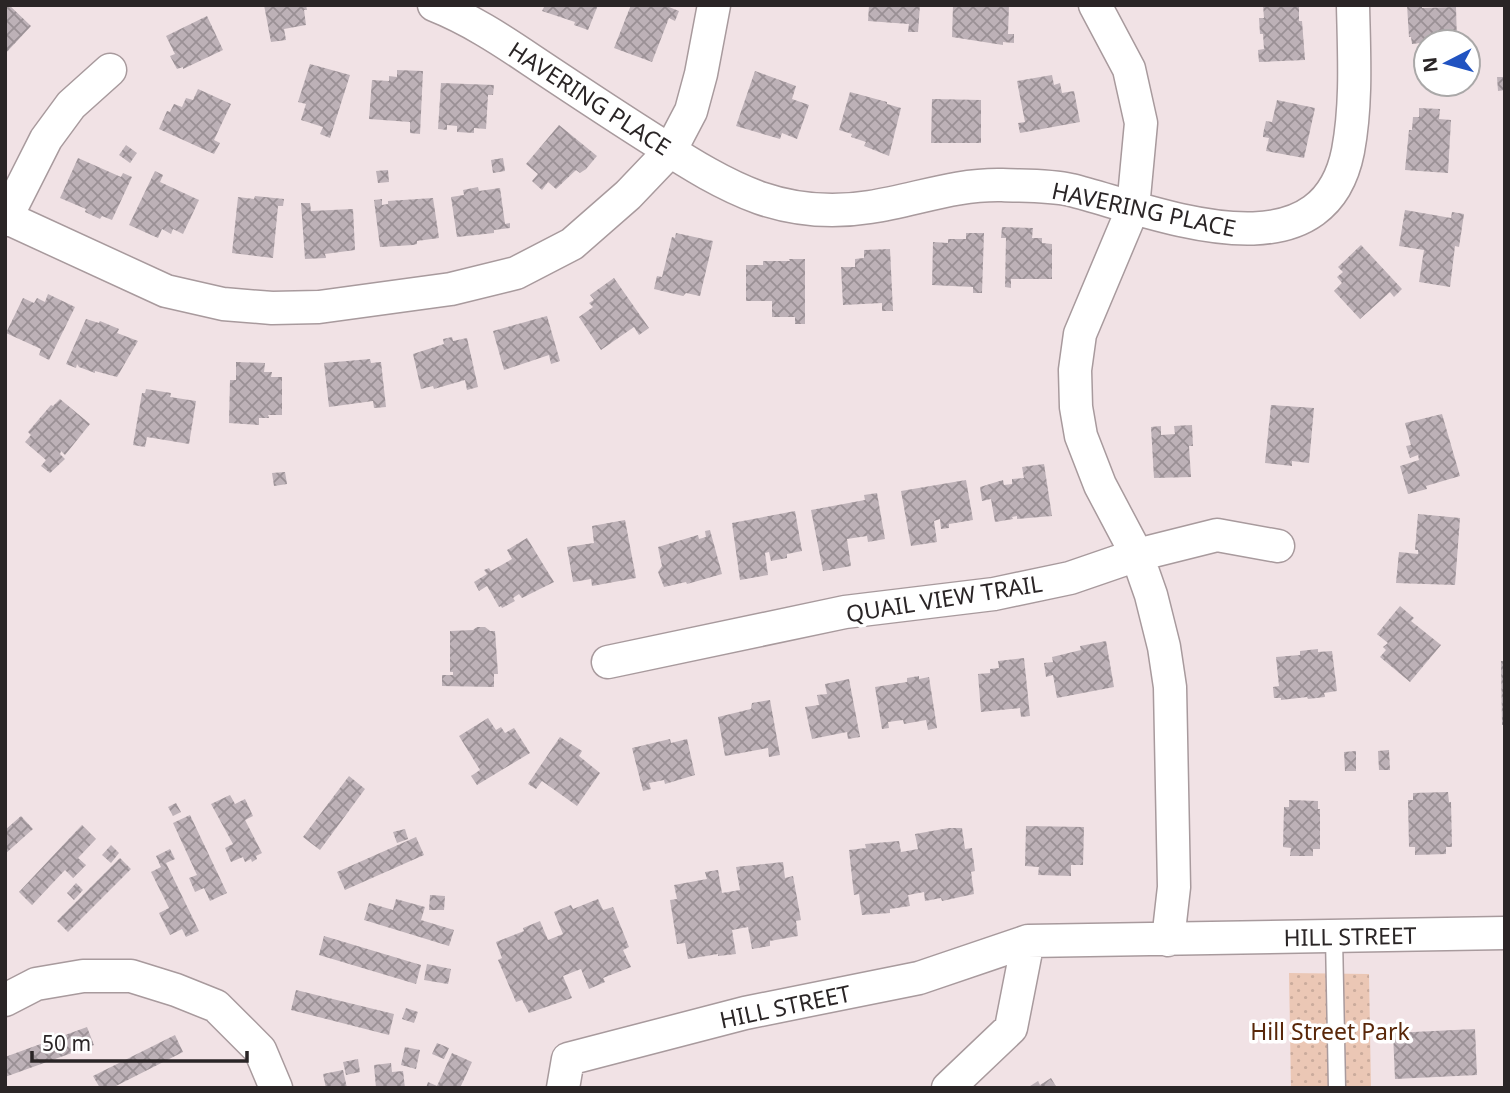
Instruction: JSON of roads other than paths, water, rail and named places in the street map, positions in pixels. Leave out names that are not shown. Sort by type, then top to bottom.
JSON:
[{"type":"street","name":"HAVERING PLACE","points":[[434,5],[488,32],[670,151],[714,177],[760,198],[798,208],[826,210],[870,207],[931,192],[981,185],[1068,189],[1210,227],[1244,230],[1279,227],[1315,210],[1334,189],[1347,153],[1354,89],[1353,5]]},
{"type":"street","points":[[110,70],[71,105],[46,139],[6,218],[166,291],[223,304],[272,308],[319,307],[452,289],[516,273],[572,244],[628,195],[670,151],[691,111],[714,5]]},
{"type":"street","points":[[1095,5],[1129,69],[1141,123],[1133,208],[1080,334],[1074,370],[1076,407],[1080,436],[1100,485],[1137,555],[1151,595],[1164,647],[1170,687],[1174,887],[1168,940]]},
{"type":"street","name":"QUAIL VIEW TRAIL","points":[[608,662],[845,612],[994,594],[1070,578],[1137,555],[1217,535],[1278,546]]},
{"type":"street","name":"HILL STREET","points":[[563,1088],[568,1059],[745,1013],[919,978],[1028,941],[1505,933]]},
{"type":"street","points":[[948,1088],[1011,1028],[1028,941]]},
{"type":"street","points":[[5,1000],[36,984],[83,976],[131,976],[176,990],[216,1006],[260,1050],[276,1088]]},
{"type":"lane","points":[[1334,937],[1337,1088]]},
{"type":"park label","name":"Hill Street Park","points":[[1330,1031]]}]
